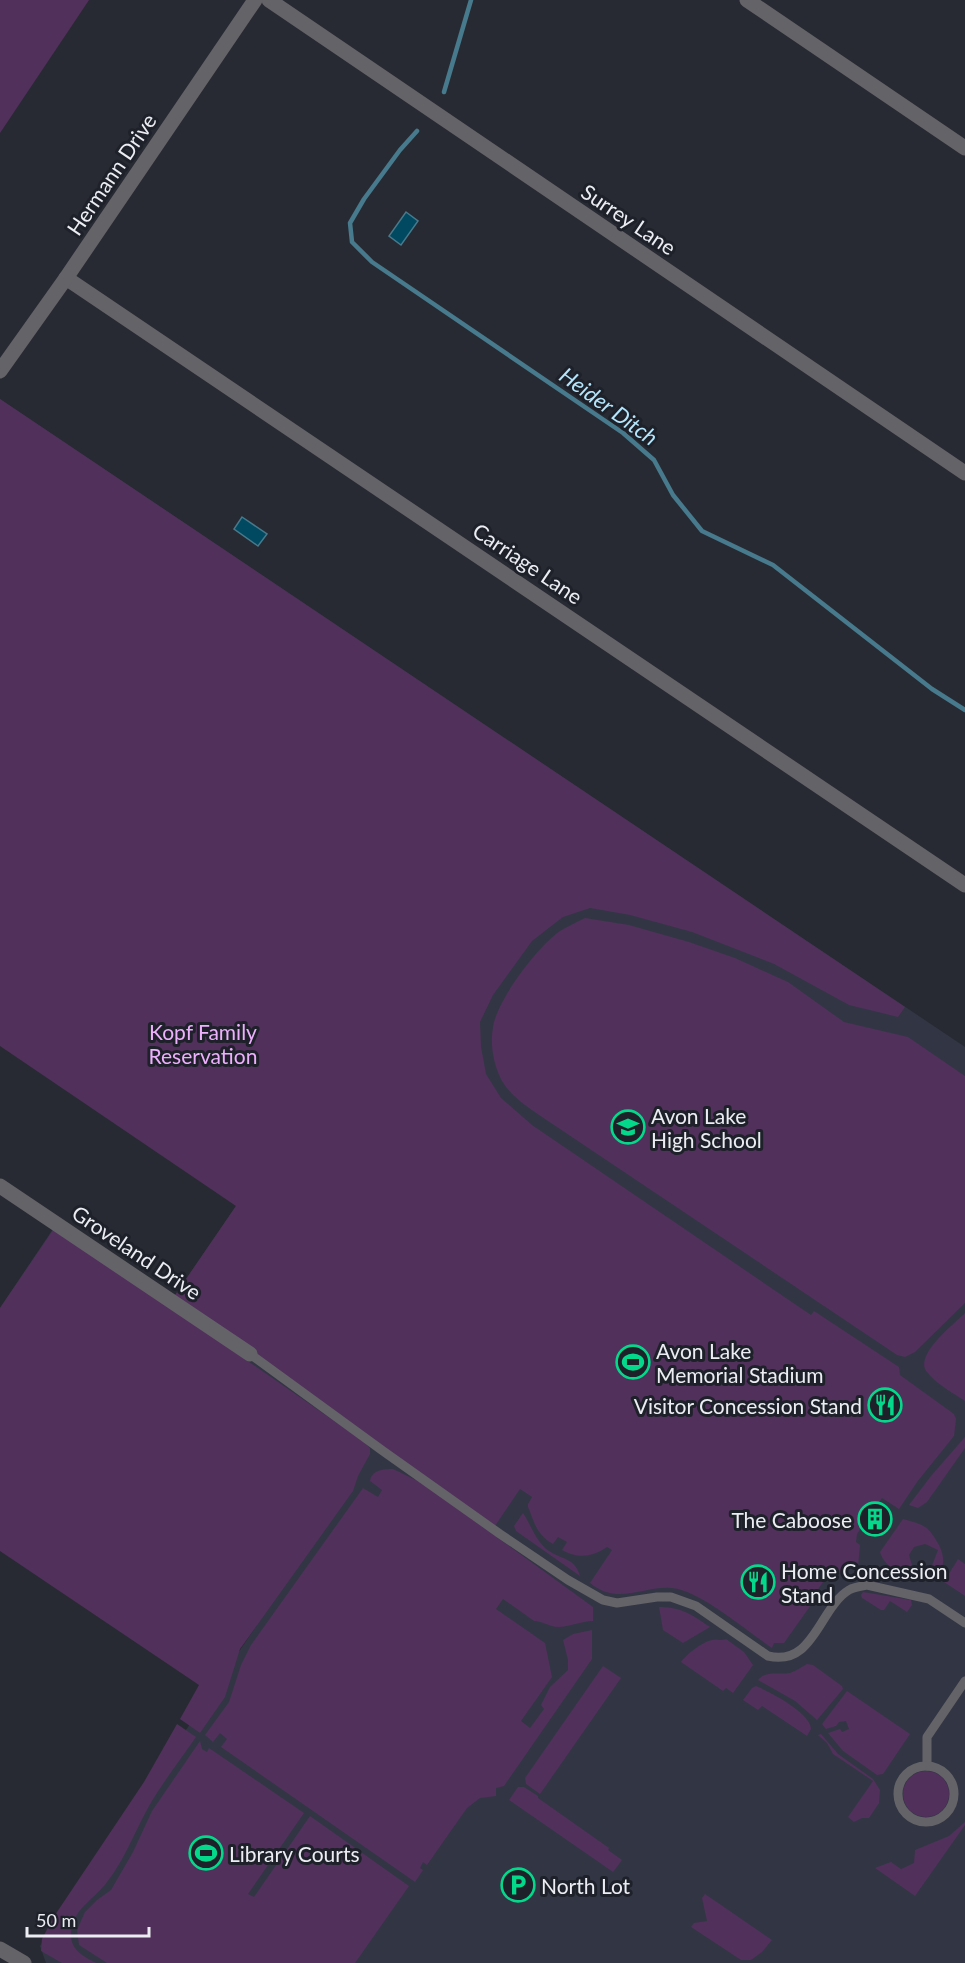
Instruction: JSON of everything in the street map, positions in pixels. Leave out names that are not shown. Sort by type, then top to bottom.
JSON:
[{"type":"street","name":"Hermann Drive","points":[[0,371],[255,0]]},
{"type":"street","name":"Surrey Lane","points":[[269,0],[965,473]]},
{"type":"street","points":[[747,0],[965,148]]},
{"type":"street","name":"Carriage Lane","points":[[66,278],[965,885]]},
{"type":"street","name":"Groveland Drive","points":[[0,1186],[250,1354]]},
{"type":"street","points":[[0,1949],[19,1962]]},
{"type":"lane","points":[[250,1354],[500,1534],[568,1580],[603,1600],[617,1604],[657,1597],[682,1600],[696,1606],[768,1656],[776,1658],[787,1657],[799,1651],[814,1635],[839,1599],[849,1590],[867,1585],[929,1599],[965,1623]]},
{"type":"lane","points":[[927,1766],[927,1737],[965,1681]]},
{"type":"lane","points":[[927,1766],[945,1775],[952,1785],[953,1796],[950,1808],[942,1817],[935,1821],[923,1822],[904,1812],[899,1802],[898,1792],[901,1782],[908,1773],[927,1766]]},
{"type":"shaded area","name":"Avon Lake High School","points":[[0,399],[965,1047],[965,1963],[46,1963],[40,1946],[257,1625],[0,1449],[0,1308],[57,1223],[171,1301],[367,1014],[0,765]]},
{"type":"green space","points":[[0,0],[89,0],[0,133]]},
{"type":"green space","name":"Kopf Family Reservation","points":[[0,399],[905,1007],[898,1017],[849,1005],[774,964],[692,932],[630,915],[590,908],[563,917],[532,941],[493,995],[480,1022],[481,1047],[486,1074],[501,1098],[532,1125],[811,1315],[814,1311],[899,1367],[900,1375],[954,1414],[956,1419],[954,1436],[917,1482],[899,1509],[882,1498],[857,1534],[856,1542],[860,1545],[858,1567],[826,1578],[816,1592],[818,1595],[784,1643],[774,1643],[772,1648],[713,1606],[678,1589],[655,1589],[623,1594],[612,1594],[601,1590],[590,1583],[612,1550],[607,1547],[591,1555],[579,1556],[562,1550],[567,1542],[558,1537],[553,1544],[543,1536],[528,1507],[532,1497],[520,1489],[493,1529],[171,1301],[236,1206],[0,1046]]},
{"type":"green space","points":[[585,918],[629,925],[735,958],[788,982],[844,1022],[908,1037],[965,1076],[965,1303],[915,1352],[905,1357],[897,1355],[539,1115],[517,1098],[503,1083],[492,1046],[493,1027],[502,1003],[520,974],[551,938]]},
{"type":"green space","points":[[55,1227],[370,1448],[370,1454],[353,1491],[240,1649],[225,1697],[200,1733],[180,1719],[199,1685],[0,1551],[0,1308]]},
{"type":"green space","points":[[965,1313],[965,1401],[935,1380],[924,1365],[930,1349],[944,1332]]},
{"type":"green space","points":[[965,1437],[965,1448],[927,1502],[918,1508],[909,1505],[931,1476]]},
{"type":"green space","points":[[393,1469],[422,1483],[593,1607],[593,1621],[558,1627],[534,1621],[503,1599],[496,1609],[545,1643],[552,1677],[521,1721],[530,1728],[544,1709],[541,1705],[550,1687],[568,1670],[563,1640],[573,1634],[592,1630],[592,1659],[504,1786],[496,1788],[496,1796],[480,1798],[467,1808],[427,1865],[423,1862],[420,1868],[423,1870],[415,1882],[221,1747],[227,1739],[220,1733],[213,1742],[205,1735],[229,1702],[241,1665],[251,1645],[363,1488],[378,1497],[382,1490],[370,1481],[373,1474]]},
{"type":"green space","points":[[523,1513],[544,1547],[572,1563],[580,1576],[516,1531],[514,1526]]},
{"type":"green space","points":[[903,1519],[921,1525],[932,1533],[939,1545],[943,1560],[940,1570],[932,1575],[908,1576],[896,1571],[886,1563],[880,1552]],"holes":[[[925,1544],[938,1550],[931,1568],[922,1575],[912,1565],[909,1555],[914,1547]]]},
{"type":"green space","points":[[958,1559],[965,1564],[965,1596],[944,1582]]},
{"type":"green space","points":[[863,1592],[911,1600],[912,1605],[907,1612],[890,1601],[884,1610],[881,1610],[862,1598]]},
{"type":"green space","points":[[659,1607],[680,1610],[710,1627],[683,1643],[663,1630]]},
{"type":"green space","points":[[726,1639],[744,1652],[753,1665],[733,1693],[726,1688],[723,1691],[681,1662],[704,1643]]},
{"type":"green space","points":[[807,1664],[813,1665],[843,1689],[817,1720],[795,1701],[758,1680],[768,1674],[790,1673]]},
{"type":"green space","points":[[603,1666],[621,1678],[540,1794],[526,1784],[525,1778]]},
{"type":"green space","points":[[756,1686],[789,1704],[804,1716],[811,1729],[807,1736],[762,1706],[758,1710],[743,1700]]},
{"type":"green space","points":[[847,1691],[910,1734],[883,1774],[877,1775],[843,1751],[828,1733],[849,1729],[846,1721],[826,1729],[822,1724]]},
{"type":"green space","points":[[177,1724],[196,1737],[154,1797],[113,1873],[80,1911],[73,1924],[71,1939],[75,1948],[96,1963],[62,1963],[41,1951],[42,1939],[53,1918],[144,1782]]},
{"type":"green space","points":[[821,1734],[838,1754],[873,1779],[880,1790],[879,1803],[869,1818],[862,1818],[854,1822],[848,1817],[873,1781],[833,1754],[827,1743],[818,1735]]},
{"type":"green space","points":[[200,1741],[202,1749],[207,1752],[209,1748],[304,1813],[248,1894],[254,1897],[310,1816],[409,1886],[355,1963],[107,1963],[79,1945],[77,1930],[85,1912],[111,1890],[133,1852],[152,1811]]},
{"type":"green space","points":[[926,1771],[942,1778],[949,1794],[942,1810],[926,1817],[910,1810],[903,1794],[910,1778]]},
{"type":"green space","points":[[518,1787],[524,1787],[538,1796],[609,1848],[608,1850],[622,1860],[613,1872],[509,1800]]},
{"type":"green space","points":[[965,1822],[915,1896],[875,1868],[891,1862],[901,1869],[914,1863],[915,1850],[949,1836]]},
{"type":"green space","points":[[705,1894],[772,1940],[762,1952],[751,1960],[741,1960],[691,1927],[694,1923],[707,1921],[702,1898]]},
{"type":"water","points":[[406,212],[418,221],[401,245],[389,236]]},
{"type":"water","points":[[242,517],[267,534],[258,546],[234,529]]},
{"type":"waterway","name":"Heider Ditch","points":[[444,92],[471,0]]},
{"type":"waterway","name":"Heider Ditch","points":[[417,131],[364,199],[350,223],[352,242],[372,262],[623,433],[654,460],[673,495],[702,531],[773,565],[932,689],[965,710]]},
{"type":"place","name":"Avon Lake High School","points":[[628,1127]]},
{"type":"place","name":"Avon Lake Memorial Stadium","points":[[633,1362]]},
{"type":"place","name":"Visitor Concession Stand","points":[[885,1405]]},
{"type":"place","name":"The Caboose","points":[[875,1519]]},
{"type":"place","name":"Home Concession Stand","points":[[758,1582]]},
{"type":"place","name":"Library Courts","points":[[206,1853]]},
{"type":"place","name":"North Lot","points":[[518,1885]]}]
